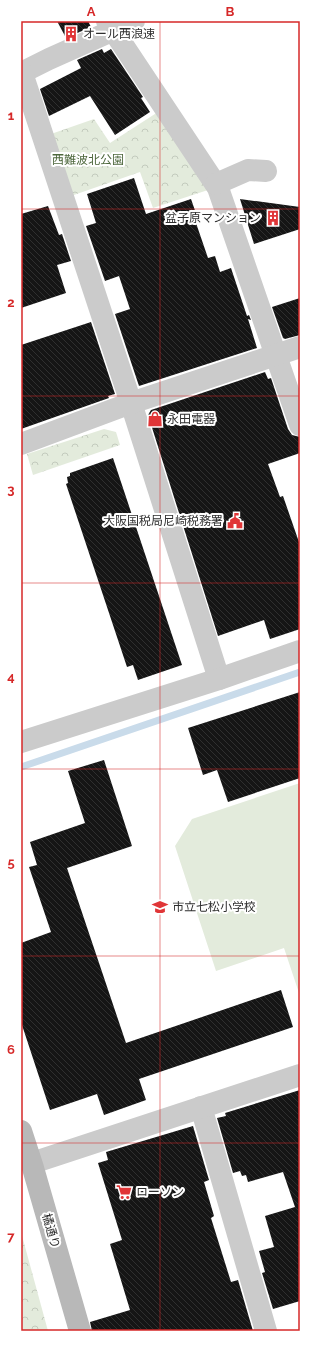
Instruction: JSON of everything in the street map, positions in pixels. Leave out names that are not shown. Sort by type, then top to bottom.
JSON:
[{"type":"street","points":[[134,21],[110,26],[21,73],[131,403],[219,679]]},
{"type":"street","points":[[110,26],[218,188],[300,425]]},
{"type":"street","points":[[216,184],[248,170],[266,172]]},
{"type":"street","points":[[21,444],[131,403],[300,347]]},
{"type":"street","points":[[21,742],[219,679],[300,651]]},
{"type":"street","points":[[29,1168],[201,1107],[300,1075]]},
{"type":"street","points":[[201,1107],[266,1331]]},
{"type":"street","name":"橘通り","points":[[21,1131],[29,1168],[80,1331]]},
{"type":"green space","name":"西難波北公園","points":[[158,112],[208,190],[153,208],[140,172],[71,196],[51,134],[94,119],[110,143]]},
{"type":"green space","points":[[104,429],[116,432],[120,445],[33,475],[27,454]]},
{"type":"green space","points":[[300,783],[300,996],[284,948],[216,971],[175,846],[192,819]]},
{"type":"green space","points":[[21,1232],[48,1331],[21,1331]]},
{"type":"building","name":"オール西浪速","points":[[57,21],[88,21],[91,27],[66,38]]},
{"type":"building","points":[[102,49],[104,53],[111,49],[143,97],[141,98],[150,112],[115,135],[90,96],[49,116],[40,89],[81,68],[77,60]]},
{"type":"building","points":[[134,178],[146,214],[191,199],[199,222],[196,223],[208,258],[215,256],[220,272],[231,268],[247,316],[249,315],[251,320],[248,319],[257,348],[139,386],[115,314],[130,309],[119,276],[105,281],[86,226],[96,223],[87,194]]},
{"type":"building","name":"盆子原マンション","points":[[240,199],[300,207],[300,229],[254,244]]},
{"type":"building","points":[[48,206],[59,235],[62,234],[71,261],[57,265],[66,293],[21,308],[21,214]]},
{"type":"building","points":[[300,298],[300,335],[285,339],[283,338],[272,307]]},
{"type":"building","points":[[91,322],[115,394],[108,396],[109,398],[21,429],[21,345]]},
{"type":"building","name":"大阪国税局尼崎税務署","points":[[265,372],[268,379],[271,378],[288,429],[292,435],[300,437],[300,453],[268,464],[280,497],[283,496],[300,545],[300,629],[270,639],[264,620],[218,636],[148,415],[151,410]]},
{"type":"building","points":[[113,458],[182,665],[138,680],[133,665],[127,667],[66,484],[68,483],[67,477],[70,476],[70,473]]},
{"type":"building","points":[[300,692],[300,778],[228,802],[217,770],[203,775],[188,728]]},
{"type":"building","points":[[104,760],[132,846],[67,868],[126,1043],[281,990],[293,1027],[139,1079],[146,1100],[104,1115],[97,1094],[50,1110],[21,1022],[21,943],[51,932],[29,867],[37,865],[30,842],[85,823],[68,771]]},
{"type":"building","points":[[300,1090],[300,1301],[273,1309],[262,1273],[265,1272],[259,1251],[274,1247],[265,1216],[295,1207],[283,1172],[248,1182],[246,1175],[242,1176],[240,1171],[233,1173],[217,1118],[226,1116],[225,1113]]},
{"type":"building","points":[[193,1126],[209,1180],[204,1182],[214,1216],[211,1218],[231,1282],[238,1280],[253,1331],[92,1331],[90,1322],[130,1310],[110,1244],[122,1240],[98,1163],[108,1160],[106,1152]]},
{"type":"waterway","points":[[21,767],[300,672]]},
{"type":"place","name":"オール西浪速","points":[[71,34]]},
{"type":"place","name":"盆子原マンション","points":[[273,218]]},
{"type":"place","name":"永田電器","points":[[155,419]]},
{"type":"place","name":"大阪国税局尼崎税務署","points":[[235,521]]},
{"type":"place","name":"市立七松小学校","points":[[160,907]]},
{"type":"place","name":"ローソン","points":[[124,1192]]}]
